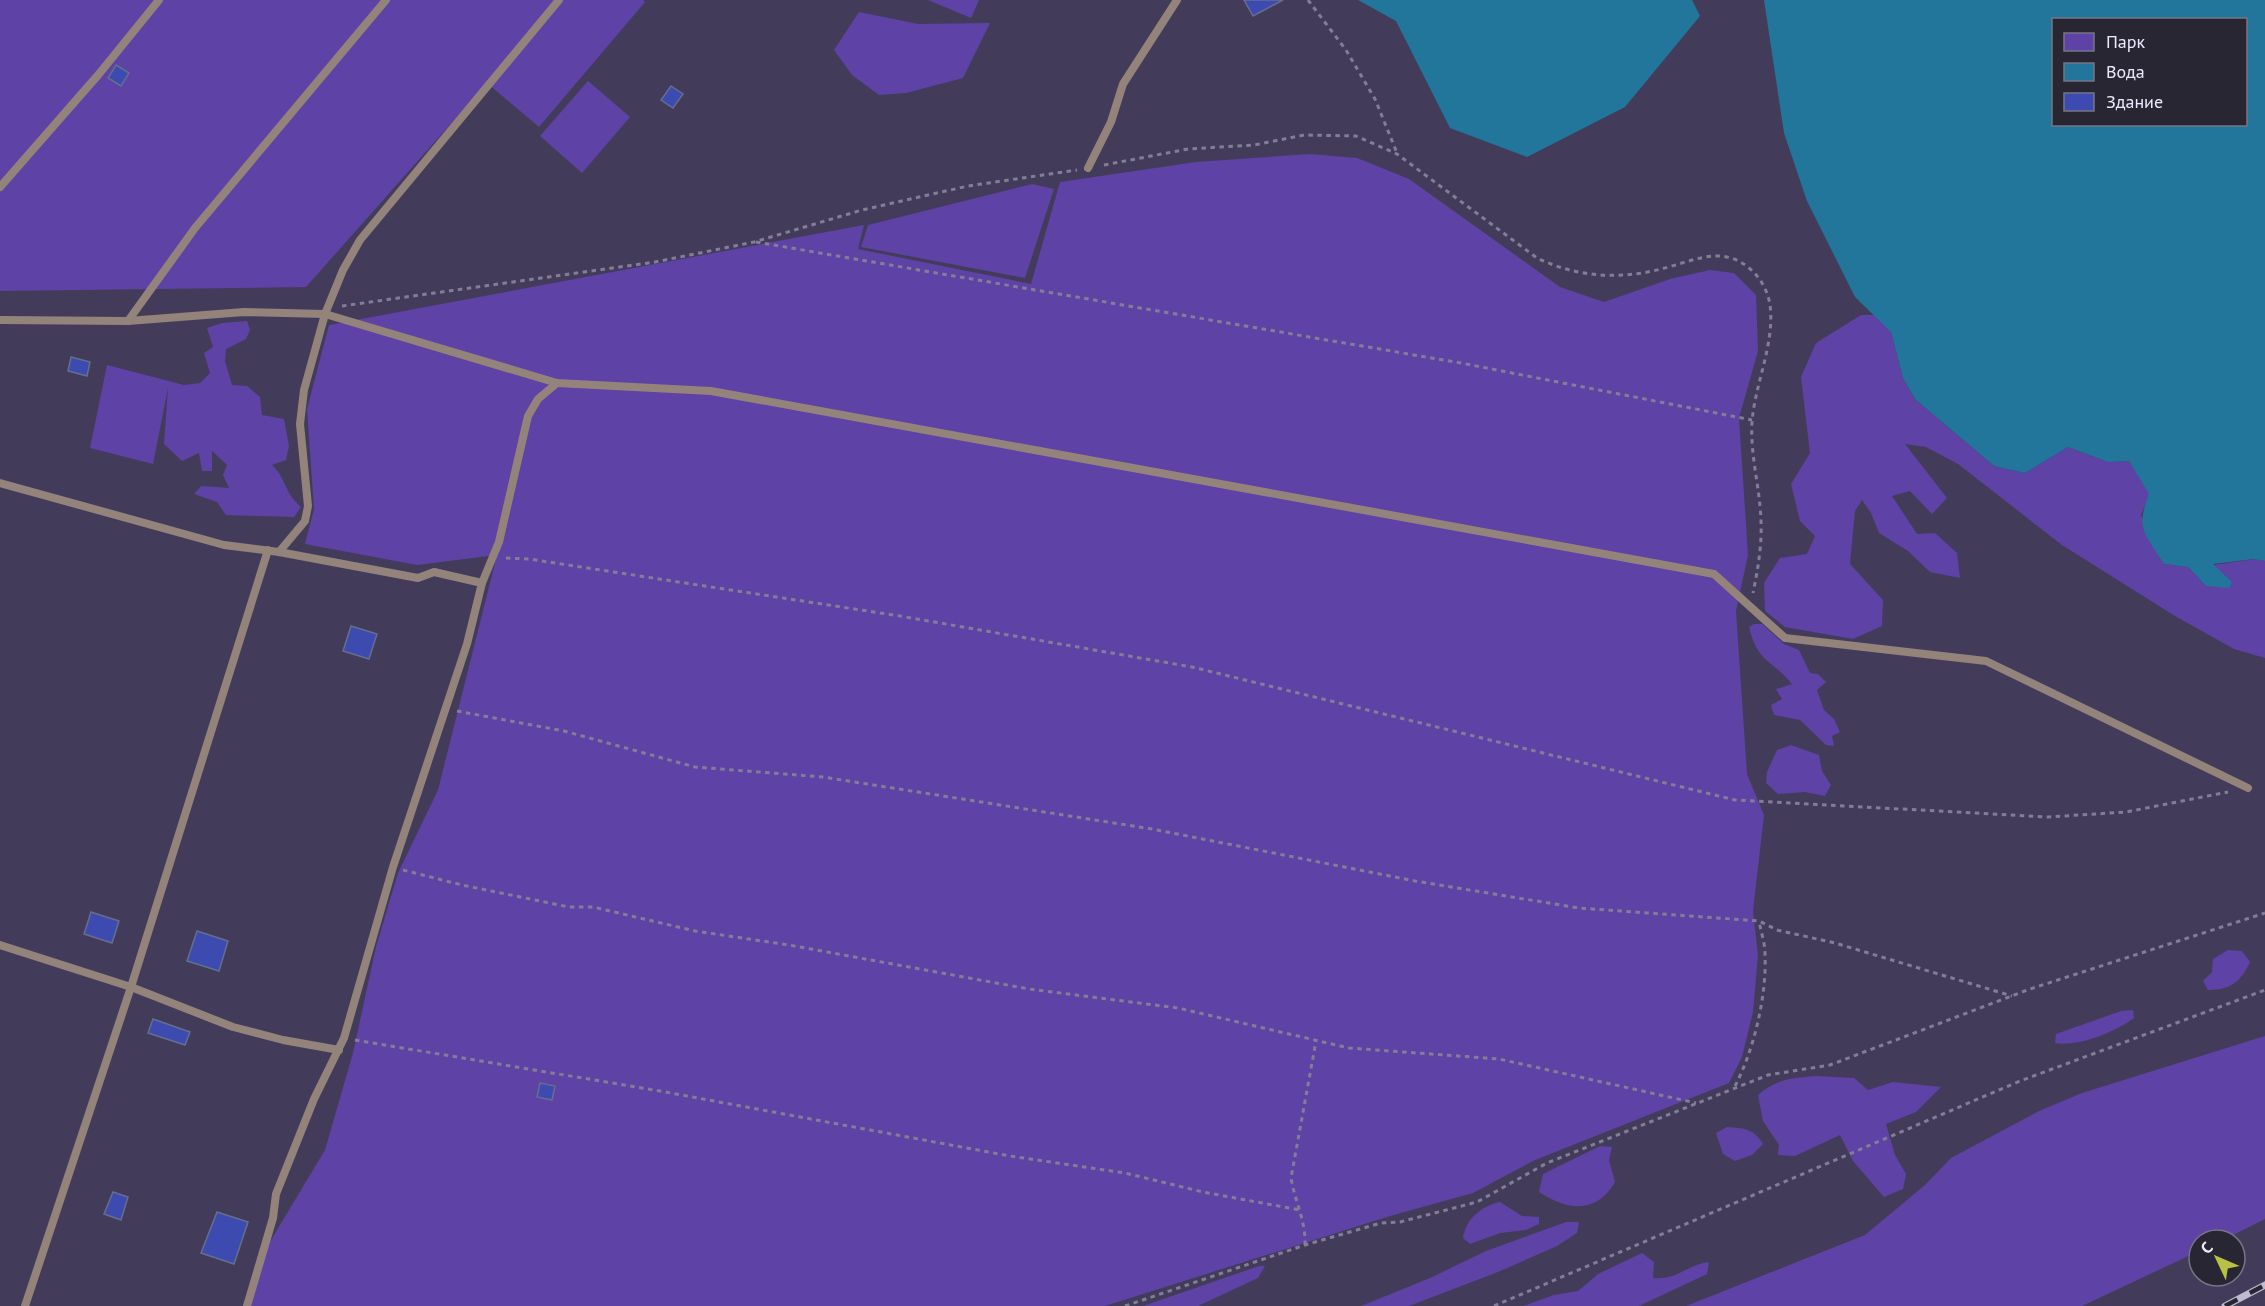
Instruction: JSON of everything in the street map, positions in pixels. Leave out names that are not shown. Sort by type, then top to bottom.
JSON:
[{"type":"lane","points":[[0,187],[99,74],[159,0]]},
{"type":"lane","points":[[128,321],[195,228],[386,0]]},
{"type":"lane","points":[[279,552],[302,528],[308,506],[300,424],[304,390],[325,314],[343,270],[360,240],[559,0]]},
{"type":"lane","points":[[1088,168],[1111,122],[1123,84],[1177,0]]},
{"type":"lane","points":[[0,320],[128,321],[244,312],[325,314],[557,383],[711,391],[1714,574],[1785,638],[1986,661],[2248,788]]},
{"type":"lane","points":[[247,1306],[273,1218],[276,1194],[314,1099],[344,1038],[393,867],[467,644],[482,583],[499,542],[528,417],[537,399],[557,383]]},
{"type":"lane","points":[[0,483],[224,545],[268,550],[418,578],[434,572],[482,583]]},
{"type":"lane","points":[[25,1306],[131,987],[268,550]]},
{"type":"lane","points":[[0,945],[131,987],[233,1027],[283,1040],[339,1050]]},
{"type":"path","points":[[1308,0],[1346,50],[1375,99],[1397,154]]},
{"type":"path","points":[[325,314],[346,304],[655,262],[754,242],[862,210],[968,186],[1088,168],[1188,149],[1254,145],[1304,135],[1356,136],[1397,154],[1537,258],[1556,267],[1587,274],[1616,276],[1656,271],[1715,256],[1743,262],[1759,276],[1770,304],[1768,344],[1752,420],[1752,454],[1761,520],[1759,563],[1750,606]]},
{"type":"path","points":[[754,242],[1450,361],[1752,420]]},
{"type":"path","points":[[493,557],[529,559],[900,616],[1192,667],[1735,800],[2048,817],[2126,812],[2248,788]]},
{"type":"path","points":[[444,709],[564,731],[695,767],[823,777],[1152,829],[1415,881],[1579,908],[1759,921],[1778,930],[1835,944],[2012,996]]},
{"type":"path","points":[[393,867],[462,885],[570,907],[593,908],[695,931],[789,945],[1029,989],[1178,1008],[1348,1048],[1499,1059],[1696,1103]]},
{"type":"path","points":[[1125,1306],[1305,1245],[1381,1223],[1400,1222],[1477,1202],[1547,1163],[1768,1075],[1830,1065],[2012,996],[2265,913]]},
{"type":"path","points":[[1734,1088],[1748,1062],[1759,1016],[1765,954],[1759,921]]},
{"type":"path","points":[[1494,1306],[2020,1081],[2265,990]]},
{"type":"path","points":[[344,1038],[660,1091],[1010,1156],[1125,1173],[1203,1192],[1300,1210]]},
{"type":"path","points":[[1305,1245],[1306,1228],[1295,1198],[1291,1178],[1316,1041]]},
{"type":"green space","points":[[0,0],[643,0],[645,2],[539,127],[487,83],[306,287],[0,291]]},
{"type":"green space","points":[[928,0],[979,0],[971,18]]},
{"type":"green space","points":[[859,12],[918,24],[990,23],[963,78],[906,93],[879,95],[852,75],[834,50]]},
{"type":"green space","points":[[588,81],[630,117],[582,173],[540,136]]},
{"type":"green space","points":[[1310,154],[1357,158],[1409,179],[1560,287],[1604,302],[1670,279],[1710,270],[1734,273],[1756,295],[1758,351],[1739,418],[1748,555],[1736,611],[1747,774],[1764,815],[1753,911],[1758,955],[1753,1012],[1742,1057],[1729,1083],[1535,1160],[1473,1193],[1390,1216],[1105,1306],[247,1306],[262,1255],[325,1150],[353,1053],[376,947],[398,873],[438,790],[497,555],[417,565],[305,544],[314,509],[307,409],[329,325],[864,225],[858,249],[1031,284],[1060,182],[1196,162]]},
{"type":"green space","points":[[1032,184],[1054,189],[1025,278],[861,247],[868,225]]},
{"type":"green space","points":[[1861,315],[1876,315],[1891,332],[1903,378],[1915,399],[1994,466],[2025,473],[2068,447],[2108,462],[2129,461],[2150,494],[2141,515],[2164,564],[2188,567],[2206,586],[2232,582],[2213,565],[2255,559],[2265,561],[2265,658],[2234,649],[2175,616],[2062,545],[1958,464],[1926,447],[1905,444],[1947,498],[1932,514],[1910,491],[1892,496],[1917,534],[1935,533],[1957,553],[1960,578],[1930,572],[1908,551],[1879,533],[1871,513],[1862,500],[1855,511],[1850,564],[1883,600],[1882,626],[1853,639],[1785,627],[1765,611],[1764,583],[1780,558],[1807,554],[1815,536],[1800,521],[1791,484],[1810,453],[1801,377],[1816,343]]},
{"type":"green space","points":[[247,321],[250,330],[246,339],[226,349],[225,361],[232,385],[247,386],[260,397],[262,415],[284,419],[289,446],[286,460],[272,465],[291,496],[301,507],[294,517],[226,515],[217,502],[194,494],[201,486],[229,488],[223,475],[227,465],[212,451],[212,471],[202,471],[199,453],[182,461],[164,444],[168,388],[153,464],[90,448],[107,365],[184,385],[200,383],[210,373],[204,353],[213,347],[207,328],[222,323]]},
{"type":"green space","points":[[1762,624],[1784,644],[1799,650],[1810,673],[1818,674],[1826,682],[1817,690],[1824,710],[1834,719],[1840,732],[1832,736],[1834,746],[1826,745],[1800,720],[1774,715],[1771,705],[1782,699],[1776,689],[1792,684],[1761,655],[1749,627]]},
{"type":"green space","points":[[1791,745],[1819,755],[1822,771],[1831,785],[1825,796],[1805,792],[1778,794],[1766,783],[1767,772],[1777,750]]},
{"type":"green space","points":[[2228,950],[2242,951],[2250,962],[2243,975],[2234,984],[2208,990],[2203,981],[2212,972],[2213,959]]},
{"type":"green space","points":[[2133,1010],[2134,1018],[2107,1033],[2086,1041],[2055,1043],[2056,1034],[2121,1011]]},
{"type":"green space","points":[[2265,1036],[2265,1219],[2247,1228],[2187,1228],[2187,1257],[2082,1306],[1686,1306],[1865,1235],[1925,1185],[1951,1158],[2039,1111],[2082,1093]]},
{"type":"green space","points":[[1816,1076],[1854,1078],[1868,1090],[1893,1082],[1941,1087],[1916,1112],[1886,1124],[1895,1155],[1906,1174],[1903,1189],[1884,1197],[1853,1161],[1840,1135],[1795,1156],[1778,1155],[1779,1145],[1763,1121],[1758,1095],[1785,1080]]},
{"type":"green space","points":[[1727,1127],[1748,1130],[1756,1135],[1763,1144],[1752,1155],[1735,1161],[1723,1154],[1716,1133]]},
{"type":"green space","points":[[1600,1146],[1612,1147],[1609,1160],[1615,1182],[1599,1200],[1580,1206],[1570,1205],[1560,1203],[1539,1192],[1543,1174]]},
{"type":"green space","points":[[1500,1202],[1522,1216],[1539,1217],[1539,1224],[1526,1230],[1500,1233],[1470,1244],[1463,1238],[1467,1225],[1476,1214]]},
{"type":"green space","points":[[1566,1222],[1579,1222],[1577,1233],[1557,1246],[1498,1272],[1409,1306],[1361,1306],[1430,1278],[1486,1251]]},
{"type":"green space","points":[[1642,1253],[1654,1262],[1653,1278],[1669,1277],[1693,1266],[1709,1262],[1707,1274],[1639,1306],[1523,1306],[1554,1295],[1578,1291],[1598,1274]]},
{"type":"green space","points":[[1259,1266],[1265,1266],[1258,1278],[1198,1306],[1143,1306]]},
{"type":"water","points":[[1358,0],[1692,0],[1700,16],[1625,107],[1527,157],[1450,128],[1396,21]]},
{"type":"water","points":[[1764,0],[2265,0],[2265,561],[2254,559],[2213,564],[2232,582],[2229,588],[2206,586],[2188,567],[2164,564],[2144,531],[2143,516],[2149,494],[2129,461],[2108,462],[2068,447],[2025,473],[1994,466],[1915,399],[1903,378],[1891,332],[1855,297],[1807,201],[1784,133]]},
{"type":"building","points":[[1244,0],[1283,0],[1253,16]]},
{"type":"building","points":[[116,65],[129,73],[121,86],[108,78]]},
{"type":"building","points":[[671,86],[683,94],[673,108],[661,100]]},
{"type":"building","points":[[71,357],[90,362],[87,376],[68,371]]},
{"type":"building","points":[[351,626],[377,634],[369,659],[343,651]]},
{"type":"building","points":[[91,912],[119,921],[112,943],[84,934]]},
{"type":"building","points":[[197,931],[228,941],[219,971],[187,961]]},
{"type":"building","points":[[153,1019],[190,1032],[185,1045],[148,1033]]},
{"type":"building","points":[[540,1083],[555,1086],[552,1100],[537,1097]]},
{"type":"building","points":[[113,1192],[128,1197],[121,1220],[104,1214]]},
{"type":"building","points":[[217,1212],[248,1222],[234,1264],[201,1253]]},
{"type":"railway","points":[[2225,1306],[2265,1285]]}]
